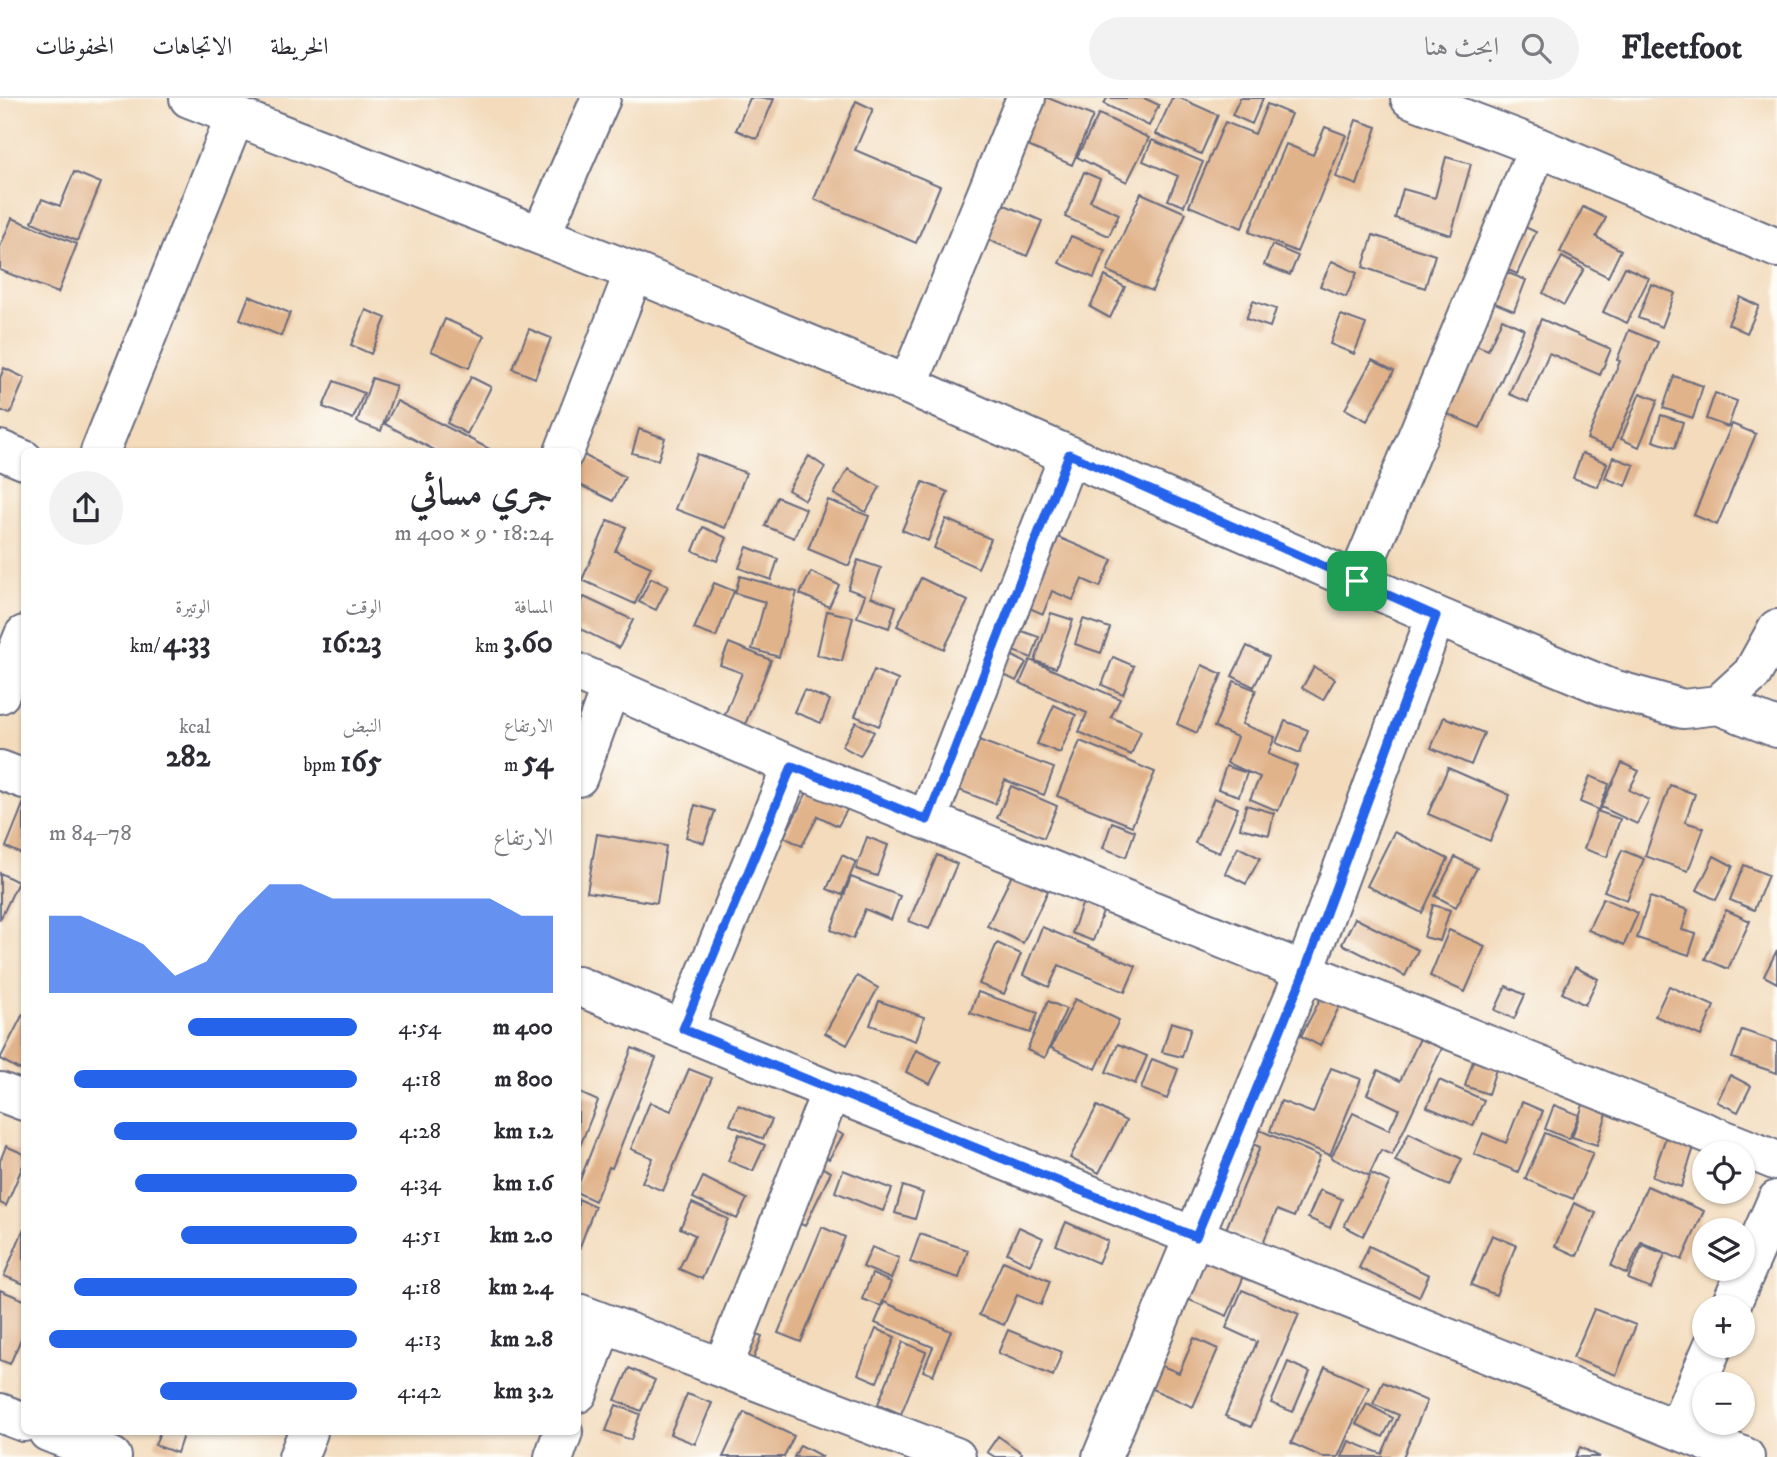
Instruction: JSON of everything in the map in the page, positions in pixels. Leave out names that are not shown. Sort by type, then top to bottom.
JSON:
[{"type":"street","points":[[189,98],[634,272],[908,385],[1436,616],[1609,688],[1683,709],[1718,705],[1777,728]]},
{"type":"street","points":[[541,235],[601,98]]},
{"type":"street","points":[[908,385],[1026,98]]},
{"type":"street","points":[[1416,99],[1538,147],[1777,248]]},
{"type":"street","points":[[102,448],[235,117]]},
{"type":"street","points":[[1357,581],[1538,147]]},
{"type":"street","points":[[566,448],[634,272]]},
{"type":"street","points":[[0,450],[21,459]]},
{"type":"street","points":[[927,820],[1069,454]]},
{"type":"street","points":[[1102,1457],[1196,1237],[1305,970],[1436,616]]},
{"type":"street","points":[[1718,705],[1752,674],[1777,629]]},
{"type":"street","points":[[0,694],[21,642]]},
{"type":"street","points":[[581,759],[594,680],[792,766],[1777,1161]]},
{"type":"street","points":[[683,1029],[792,766]]},
{"type":"street","points":[[0,770],[21,778]]},
{"type":"street","points":[[581,987],[831,1091],[1745,1457]]},
{"type":"street","points":[[723,1367],[831,1091]]},
{"type":"street","points":[[0,1092],[21,1100]]},
{"type":"street","points":[[1735,1295],[1777,1200]]},
{"type":"street","points":[[581,1374],[590,1318],[956,1457]]},
{"type":"street","points":[[1677,1429],[1708,1358]]},
{"type":"street","points":[[0,1413],[21,1421]]},
{"type":"street","points":[[56,1435],[111,1457]]},
{"type":"street","points":[[298,1457],[307,1435]]},
{"type":"street","points":[[554,1457],[563,1435]]},
{"type":"building","points":[[750,98],[774,99],[757,139],[736,130]]},
{"type":"building","points":[[1034,98],[1048,98],[1093,116],[1072,165],[1016,141]]},
{"type":"building","points":[[1107,98],[1144,98],[1159,105],[1149,126],[1104,104]]},
{"type":"building","points":[[1172,98],[1180,98],[1218,115],[1201,154],[1156,134]]},
{"type":"building","points":[[1240,98],[1263,98],[1252,124],[1232,115]]},
{"type":"building","points":[[856,101],[873,109],[855,150],[940,186],[916,243],[814,199]]},
{"type":"building","points":[[1267,104],[1291,114],[1242,228],[1189,206],[1225,122],[1255,134]]},
{"type":"building","points":[[1099,114],[1149,138],[1127,182],[1077,157]]},
{"type":"building","points":[[1356,120],[1377,127],[1357,185],[1336,177]]},
{"type":"building","points":[[1325,127],[1346,135],[1297,252],[1249,232],[1286,144],[1313,155]]},
{"type":"building","points":[[1152,140],[1203,162],[1184,206],[1168,200],[1178,176],[1143,161]]},
{"type":"building","points":[[1446,157],[1471,164],[1451,235],[1395,218],[1403,189],[1435,198]]},
{"type":"building","points":[[74,172],[101,183],[77,241],[32,222],[42,199],[60,206]]},
{"type":"building","points":[[1084,172],[1100,179],[1090,201],[1119,214],[1109,236],[1065,217]]},
{"type":"building","points":[[1141,193],[1186,213],[1152,291],[1107,271]]},
{"type":"building","points":[[989,198],[1042,221],[1027,256],[974,234]]},
{"type":"building","points":[[1583,207],[1606,218],[1596,237],[1621,250],[1608,277],[1560,252]]},
{"type":"building","points":[[12,218],[77,244],[58,293],[0,270],[0,247]]},
{"type":"building","points":[[1512,221],[1536,232],[1517,274],[1493,263]]},
{"type":"building","points":[[1373,235],[1435,255],[1425,288],[1363,267]]},
{"type":"building","points":[[1071,236],[1105,250],[1094,278],[1059,263]]},
{"type":"building","points":[[1272,245],[1298,256],[1290,275],[1264,265]]},
{"type":"building","points":[[1562,257],[1584,269],[1564,305],[1543,293]]},
{"type":"building","points":[[1332,261],[1357,273],[1346,297],[1320,286]]},
{"type":"building","points":[[1490,266],[1526,280],[1514,311],[1478,296]]},
{"type":"building","points":[[1625,267],[1649,278],[1627,323],[1603,312]]},
{"type":"building","points":[[1105,276],[1125,287],[1110,318],[1090,307]]},
{"type":"building","points":[[1651,284],[1675,293],[1662,327],[1638,318]]},
{"type":"building","points":[[249,296],[290,313],[281,336],[240,319]]},
{"type":"building","points":[[1740,297],[1759,306],[1747,333],[1728,324]]},
{"type":"building","points":[[1253,301],[1276,309],[1270,327],[1246,319]]},
{"type":"building","points":[[366,310],[386,318],[371,354],[351,345]]},
{"type":"building","points":[[1341,315],[1366,324],[1354,354],[1330,344]]},
{"type":"building","points":[[445,319],[484,336],[469,368],[431,351]]},
{"type":"building","points":[[1502,319],[1524,329],[1480,428],[1429,406],[1459,338],[1488,350]]},
{"type":"building","points":[[1541,319],[1611,349],[1600,375],[1549,353],[1528,402],[1509,394]]},
{"type":"building","points":[[529,329],[551,338],[535,378],[513,369]]},
{"type":"building","points":[[1629,330],[1658,342],[1612,449],[1587,439],[1620,361],[1617,360]]},
{"type":"building","points":[[1372,360],[1394,371],[1367,421],[1345,409]]},
{"type":"building","points":[[4,368],[25,378],[10,414],[0,410],[0,378]]},
{"type":"building","points":[[1674,376],[1703,386],[1693,418],[1663,408]]},
{"type":"building","points":[[471,377],[491,387],[467,434],[447,423]]},
{"type":"building","points":[[372,378],[396,386],[381,431],[357,422]]},
{"type":"building","points":[[334,381],[364,393],[353,419],[323,407]]},
{"type":"building","points":[[1640,393],[1658,400],[1639,447],[1621,439]]},
{"type":"building","points":[[1715,393],[1737,401],[1728,427],[1706,419]]},
{"type":"building","points":[[397,401],[487,448],[430,448],[385,424]]},
{"type":"building","points":[[1661,415],[1683,422],[1675,448],[1653,441]]},
{"type":"building","points":[[1732,424],[1756,434],[1717,525],[1694,515]]},
{"type":"building","points":[[639,429],[665,438],[658,460],[632,453]]},
{"type":"building","points":[[1582,453],[1607,463],[1598,487],[1573,478]]},
{"type":"building","points":[[581,454],[625,477],[613,501],[581,485]]},
{"type":"building","points":[[697,454],[746,473],[725,528],[675,509]]},
{"type":"building","points":[[809,456],[825,467],[805,500],[788,490]]},
{"type":"building","points":[[1613,457],[1634,465],[1626,486],[1605,478]]},
{"type":"building","points":[[848,469],[880,487],[866,512],[834,494]]},
{"type":"building","points":[[923,482],[948,492],[928,541],[902,530]]},
{"type":"building","points":[[777,497],[806,509],[794,538],[765,526]]},
{"type":"building","points":[[828,500],[869,516],[849,566],[808,549]]},
{"type":"building","points":[[946,519],[991,539],[978,568],[934,548]]},
{"type":"building","points":[[608,520],[626,527],[615,551],[651,567],[635,604],[582,580]]},
{"type":"building","points":[[703,527],[727,538],[717,561],[693,551]]},
{"type":"building","points":[[1039,529],[1112,560],[1100,587],[1082,579],[1073,600],[1052,591],[1043,614],[1009,599]]},
{"type":"building","points":[[747,547],[778,559],[771,580],[739,568]]},
{"type":"building","points":[[858,560],[881,568],[871,597],[896,606],[889,628],[857,617],[865,595],[848,589]]},
{"type":"building","points":[[811,572],[839,585],[829,607],[800,594]]},
{"type":"building","points":[[740,576],[797,592],[779,657],[752,649],[765,602],[735,593]]},
{"type":"building","points":[[651,578],[668,586],[656,610],[639,602]]},
{"type":"building","points":[[921,578],[968,601],[944,649],[897,626]]},
{"type":"building","points":[[714,583],[734,591],[716,637],[694,629]]},
{"type":"building","points":[[584,597],[633,620],[619,648],[581,629],[581,604]]},
{"type":"building","points":[[827,611],[853,617],[842,661],[817,655]]},
{"type":"building","points":[[1051,613],[1073,620],[1056,668],[1035,661]]},
{"type":"building","points":[[1083,619],[1110,628],[1101,653],[1075,644]]},
{"type":"building","points":[[1002,624],[1039,637],[1032,658],[994,644]]},
{"type":"building","points":[[729,643],[771,660],[742,732],[721,724],[742,673],[720,665]]},
{"type":"building","points":[[1247,646],[1269,657],[1254,687],[1232,676]]},
{"type":"building","points":[[1000,649],[1026,663],[1016,681],[990,668]]},
{"type":"building","points":[[1113,657],[1134,666],[1123,694],[1102,685]]},
{"type":"building","points":[[1030,660],[1120,699],[1111,717],[1141,731],[1131,755],[1079,732],[1087,713],[1020,683]]},
{"type":"building","points":[[1202,665],[1222,674],[1197,733],[1177,724]]},
{"type":"building","points":[[1314,667],[1335,679],[1323,700],[1302,688]]},
{"type":"building","points":[[874,670],[898,680],[879,726],[855,716]]},
{"type":"building","points":[[1234,681],[1256,690],[1242,724],[1275,737],[1268,754],[1297,766],[1278,811],[1250,799],[1260,777],[1227,763],[1237,737],[1214,727]]},
{"type":"building","points":[[804,690],[830,700],[821,723],[794,712]]},
{"type":"building","points":[[1054,705],[1076,715],[1060,753],[1037,744]]},
{"type":"building","points":[[1444,717],[1484,733],[1471,765],[1431,748]]},
{"type":"building","points":[[1285,721],[1308,730],[1300,753],[1276,743]]},
{"type":"building","points":[[856,722],[874,732],[860,756],[842,746]]},
{"type":"building","points":[[973,738],[1054,768],[1044,795],[1005,780],[995,804],[954,788]]},
{"type":"building","points":[[1080,741],[1155,772],[1132,826],[1057,796]]},
{"type":"building","points":[[1622,763],[1639,771],[1629,790],[1649,800],[1637,824],[1601,807]]},
{"type":"building","points":[[1226,766],[1247,773],[1239,796],[1218,789]]},
{"type":"building","points":[[1448,768],[1510,795],[1490,841],[1428,814]]},
{"type":"building","points":[[1590,776],[1609,784],[1599,810],[1580,802]]},
{"type":"building","points":[[1670,785],[1695,794],[1685,822],[1704,828],[1688,871],[1645,856]]},
{"type":"building","points":[[1011,786],[1057,806],[1044,838],[997,818]]},
{"type":"building","points":[[809,788],[848,808],[838,826],[818,816],[802,846],[784,837]]},
{"type":"building","points":[[1214,798],[1238,808],[1219,853],[1195,843]]},
{"type":"building","points":[[695,805],[715,811],[704,843],[686,837]]},
{"type":"building","points":[[1246,805],[1274,813],[1269,835],[1240,828]]},
{"type":"building","points":[[21,810],[21,854],[6,847]]},
{"type":"building","points":[[1597,811],[1620,819],[1607,857],[1584,849]]},
{"type":"building","points":[[1112,822],[1135,831],[1126,857],[1103,848]]},
{"type":"building","points":[[1394,832],[1448,859],[1422,913],[1367,886]]},
{"type":"building","points":[[597,834],[666,846],[657,903],[587,892]]},
{"type":"building","points":[[867,837],[888,845],[877,876],[856,869]]},
{"type":"building","points":[[1238,847],[1260,858],[1246,884],[1225,873]]},
{"type":"building","points":[[1622,850],[1644,859],[1627,900],[1604,891]]},
{"type":"building","points":[[842,855],[856,862],[842,895],[827,889]]},
{"type":"building","points":[[937,855],[957,864],[929,929],[909,921]]},
{"type":"building","points":[[1714,856],[1733,866],[1716,900],[1697,890]]},
{"type":"building","points":[[1455,857],[1477,868],[1456,907],[1435,896]]},
{"type":"building","points":[[1744,865],[1768,875],[1754,910],[1730,900]]},
{"type":"building","points":[[0,873],[18,882],[0,920]]},
{"type":"building","points":[[1013,873],[1048,891],[1023,943],[987,926]]},
{"type":"building","points":[[851,877],[900,896],[891,920],[865,909],[853,939],[831,930]]},
{"type":"building","points":[[1650,897],[1688,910],[1682,930],[1696,934],[1689,955],[1637,938]]},
{"type":"building","points":[[1603,898],[1638,913],[1624,945],[1588,930]]},
{"type":"building","points":[[1084,899],[1105,906],[1093,941],[1072,933]]},
{"type":"building","points":[[1433,905],[1450,910],[1440,941],[1424,937]]},
{"type":"building","points":[[1726,910],[1750,921],[1728,969],[1705,959]]},
{"type":"building","points":[[1355,918],[1418,950],[1405,976],[1342,944]]},
{"type":"building","points":[[1042,927],[1136,966],[1125,992],[1059,965],[1049,987],[1023,975]]},
{"type":"building","points":[[1449,930],[1485,946],[1465,992],[1430,976]]},
{"type":"building","points":[[997,943],[1021,954],[1004,994],[979,984]]},
{"type":"building","points":[[1777,950],[1777,983],[1764,976]]},
{"type":"building","points":[[1575,967],[1598,979],[1585,1005],[1562,993]]},
{"type":"building","points":[[857,976],[878,988],[847,1045],[825,1033]]},
{"type":"building","points":[[1506,986],[1525,995],[1514,1019],[1495,1010]]},
{"type":"building","points":[[1669,986],[1714,1006],[1701,1036],[1655,1016]]},
{"type":"building","points":[[1326,988],[1344,997],[1320,1046],[1301,1036]]},
{"type":"building","points":[[978,992],[1038,1013],[1030,1033],[970,1013]]},
{"type":"building","points":[[1075,999],[1119,1020],[1096,1069],[1051,1048]]},
{"type":"building","points":[[879,1001],[924,1017],[916,1041],[870,1025]]},
{"type":"building","points":[[1048,1001],[1066,1009],[1045,1058],[1027,1050]]},
{"type":"building","points":[[21,1018],[20,1070],[0,1059]]},
{"type":"building","points":[[1171,1022],[1191,1028],[1182,1057],[1162,1052]]},
{"type":"building","points":[[1742,1030],[1777,1042],[1777,1073],[1732,1058]]},
{"type":"building","points":[[1423,1032],[1445,1042],[1392,1155],[1381,1150],[1370,1173],[1390,1182],[1363,1236],[1344,1226],[1370,1176],[1331,1158],[1353,1113],[1389,1130],[1399,1109],[1367,1094],[1378,1070],[1400,1081]]},
{"type":"building","points":[[1118,1044],[1147,1056],[1135,1084],[1106,1072]]},
{"type":"building","points":[[632,1048],[656,1058],[612,1168],[609,1167],[595,1201],[581,1194],[581,1177]]},
{"type":"building","points":[[916,1050],[941,1062],[930,1084],[906,1072]]},
{"type":"building","points":[[1475,1055],[1498,1063],[1488,1094],[1465,1086]]},
{"type":"building","points":[[1152,1059],[1178,1069],[1167,1099],[1141,1089]]},
{"type":"building","points":[[1331,1068],[1361,1079],[1330,1155],[1270,1131],[1281,1101],[1313,1113]]},
{"type":"building","points":[[689,1069],[712,1078],[663,1191],[642,1182],[653,1158],[631,1149],[650,1102],[671,1111]]},
{"type":"building","points":[[1730,1075],[1751,1086],[1738,1112],[1717,1102]]},
{"type":"building","points":[[1439,1080],[1484,1100],[1473,1126],[1427,1107]]},
{"type":"building","points":[[581,1093],[598,1101],[581,1144]]},
{"type":"building","points":[[1585,1099],[1609,1107],[1597,1145],[1572,1137]]},
{"type":"building","points":[[1522,1102],[1543,1111],[1518,1172],[1474,1154],[1483,1133],[1506,1143]]},
{"type":"building","points":[[738,1105],[772,1120],[763,1139],[730,1125]]},
{"type":"building","points":[[1554,1105],[1579,1115],[1569,1139],[1545,1129]]},
{"type":"building","points":[[1097,1106],[1126,1121],[1099,1173],[1070,1158]]},
{"type":"building","points":[[820,1121],[843,1135],[829,1159],[806,1145]]},
{"type":"building","points":[[1243,1123],[1320,1156],[1294,1217],[1277,1210],[1262,1245],[1226,1229],[1260,1147],[1237,1137]]},
{"type":"building","points":[[1409,1133],[1462,1159],[1449,1186],[1395,1161]]},
{"type":"building","points":[[1545,1133],[1593,1153],[1573,1199],[1525,1179]]},
{"type":"building","points":[[739,1134],[765,1145],[753,1171],[728,1161]]},
{"type":"building","points":[[1667,1134],[1692,1143],[1692,1153],[1681,1187],[1652,1177]]},
{"type":"building","points":[[6,1146],[21,1153],[21,1170],[6,1206],[0,1203],[0,1161]]},
{"type":"building","points":[[804,1159],[831,1172],[805,1226],[779,1214]]},
{"type":"building","points":[[843,1170],[892,1189],[883,1211],[835,1192]]},
{"type":"building","points":[[703,1177],[747,1199],[737,1219],[693,1198]]},
{"type":"building","points":[[903,1186],[923,1193],[915,1219],[895,1213]]},
{"type":"building","points":[[1647,1186],[1704,1211],[1701,1218],[1692,1218],[1692,1238],[1682,1260],[1641,1242],[1627,1274],[1611,1266]]},
{"type":"building","points":[[1320,1190],[1342,1199],[1330,1228],[1308,1218]]},
{"type":"building","points":[[581,1200],[595,1206],[581,1244]]},
{"type":"building","points":[[692,1203],[728,1219],[702,1279],[679,1269],[695,1235],[680,1228]]},
{"type":"building","points":[[1574,1203],[1596,1213],[1577,1256],[1555,1246]]},
{"type":"building","points":[[1066,1222],[1108,1241],[1098,1263],[1056,1245]]},
{"type":"building","points":[[822,1227],[845,1237],[801,1342],[778,1333]]},
{"type":"building","points":[[1019,1227],[1043,1238],[1030,1265],[1007,1253]]},
{"type":"building","points":[[920,1234],[968,1250],[959,1278],[910,1262]]},
{"type":"building","points":[[21,1235],[21,1283],[4,1276]]},
{"type":"building","points":[[1492,1235],[1516,1245],[1496,1295],[1471,1285]]},
{"type":"building","points":[[1642,1245],[1665,1254],[1651,1288],[1628,1279]]},
{"type":"building","points":[[1369,1246],[1429,1275],[1419,1297],[1359,1268]]},
{"type":"building","points":[[872,1247],[899,1258],[891,1279],[863,1267]]},
{"type":"building","points":[[1203,1259],[1244,1276],[1227,1316],[1187,1299]]},
{"type":"building","points":[[1003,1261],[1050,1281],[1041,1305],[1017,1295],[1004,1325],[979,1315]]},
{"type":"building","points":[[872,1274],[891,1282],[881,1306],[862,1299]]},
{"type":"building","points":[[0,1290],[21,1299],[21,1339],[10,1364],[0,1360]]},
{"type":"building","points":[[1242,1290],[1299,1314],[1251,1427],[1225,1416],[1257,1342],[1226,1328]]},
{"type":"building","points":[[884,1302],[951,1331],[933,1375],[923,1371],[933,1347],[875,1323]]},
{"type":"building","points":[[1594,1309],[1636,1325],[1616,1375],[1573,1358]]},
{"type":"building","points":[[740,1328],[762,1336],[753,1360],[731,1352]]},
{"type":"building","points":[[876,1329],[895,1337],[877,1382],[858,1374]]},
{"type":"building","points":[[1008,1330],[1062,1352],[1053,1376],[998,1353]]},
{"type":"building","points":[[1194,1338],[1218,1349],[1193,1407],[1145,1386],[1155,1363],[1179,1373]]},
{"type":"building","points":[[903,1342],[926,1352],[901,1414],[878,1404]]},
{"type":"building","points":[[1288,1362],[1310,1372],[1293,1412],[1271,1403]]},
{"type":"building","points":[[1325,1367],[1369,1387],[1338,1457],[1322,1457],[1291,1443]]},
{"type":"building","points":[[629,1368],[655,1380],[641,1411],[615,1400]]},
{"type":"building","points":[[1383,1382],[1427,1401],[1403,1457],[1342,1457],[1349,1441],[1382,1454],[1399,1415],[1373,1404]]},
{"type":"building","points":[[687,1394],[712,1403],[695,1444],[670,1434]]},
{"type":"building","points":[[1367,1404],[1393,1418],[1383,1437],[1356,1424]]},
{"type":"building","points":[[616,1405],[640,1414],[631,1440],[606,1431]]},
{"type":"building","points":[[744,1412],[794,1436],[784,1457],[723,1457]]},
{"type":"building","points":[[159,1435],[183,1435],[177,1453],[155,1445]]},
{"type":"building","points":[[998,1436],[1022,1453],[1020,1457],[995,1457],[987,1452]]},
{"type":"building","points":[[800,1445],[823,1457],[794,1457]]},
{"type":"building","points":[[1580,1447],[1600,1457],[1575,1457]]},
{"type":"route","points":[[1069,454],[1357,581],[1436,616],[1305,970],[1196,1237],[683,1029],[792,766],[927,820],[1069,454]]}]
